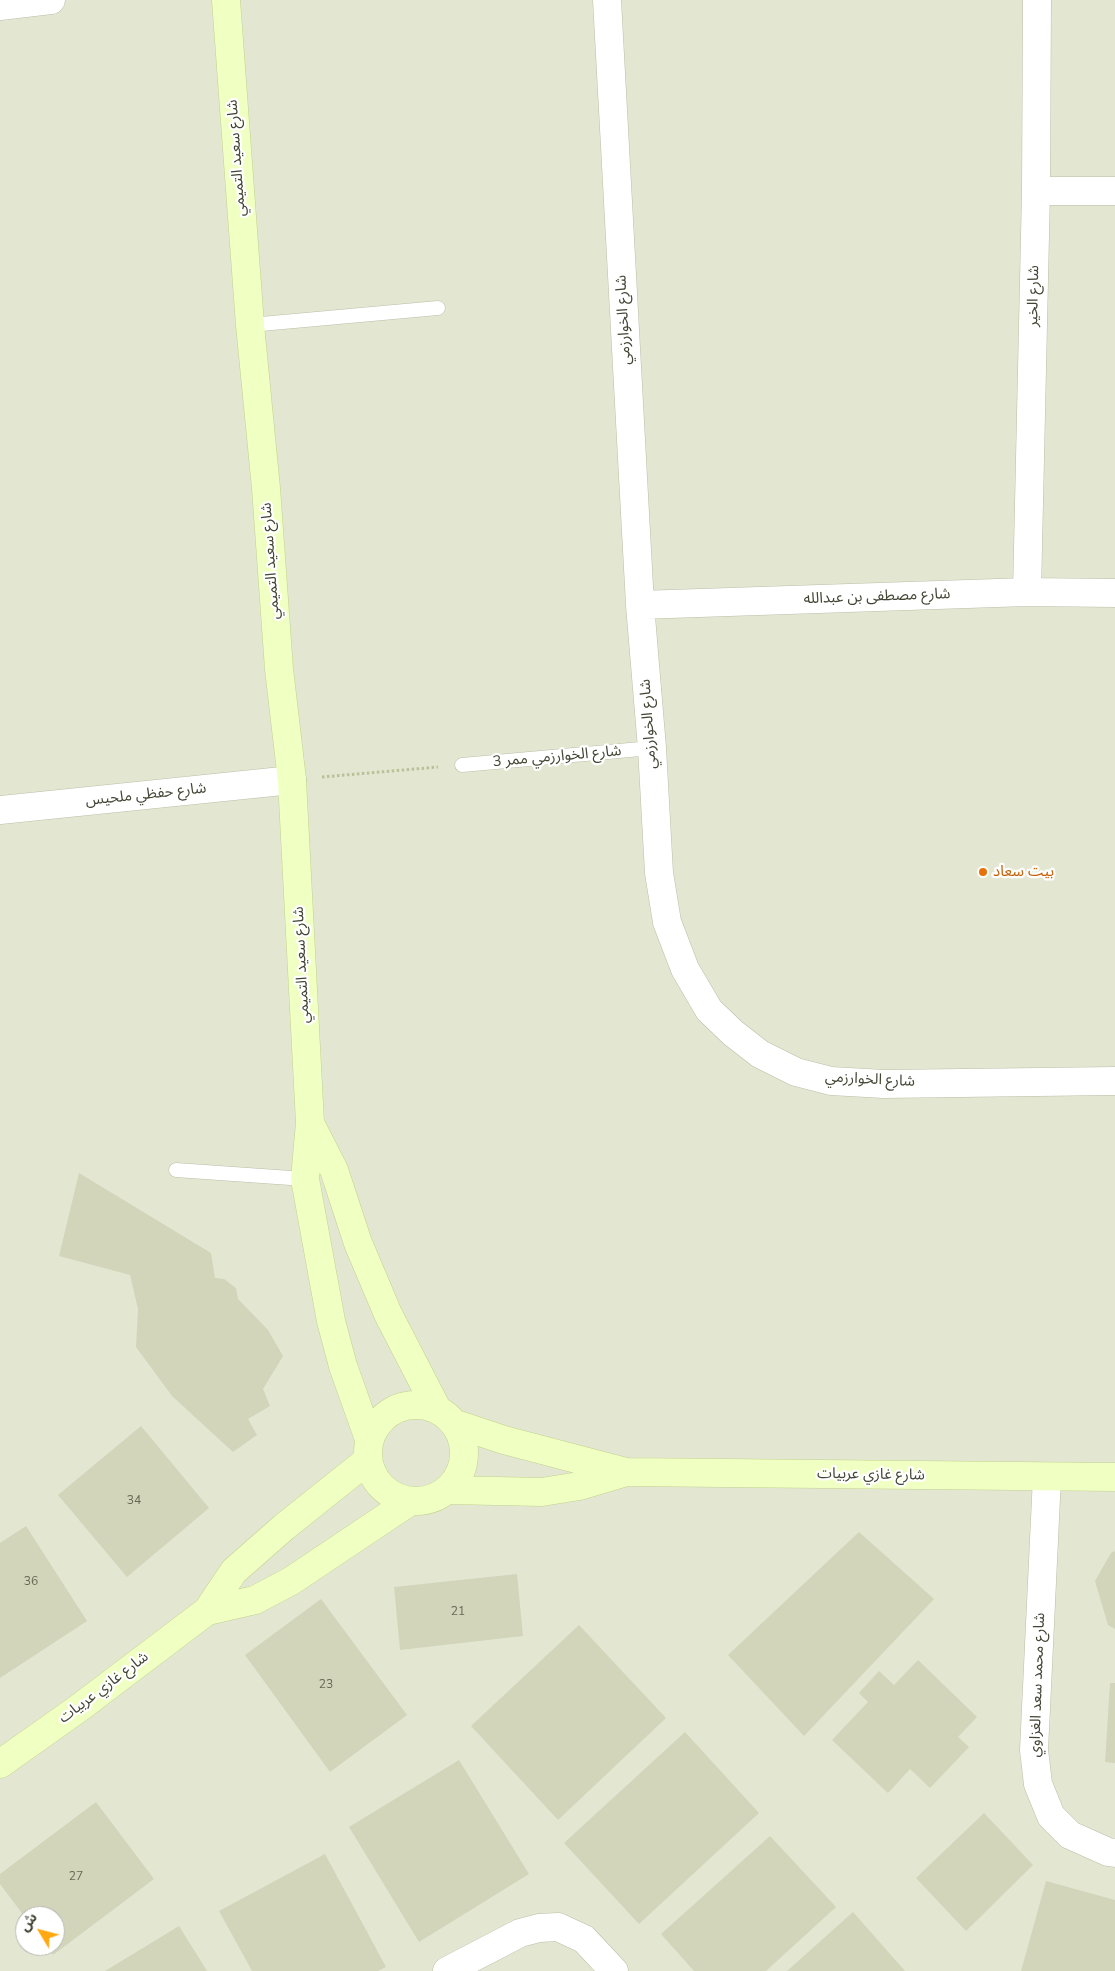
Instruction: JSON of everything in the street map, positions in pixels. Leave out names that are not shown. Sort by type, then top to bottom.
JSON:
[{"type":"street","points":[[0,6],[51,0]]},
{"type":"street","name":"شارع سعيد التميمي","points":[[226,0],[250,325],[266,488],[279,669],[292,780],[310,1123],[305,1179],[331,1321],[368,1450]]},
{"type":"street","name":"شارع الخوارزمي","points":[[607,0],[640,605],[652,748],[659,873],[666,922],[684,969],[709,1010],[733,1033],[760,1054],[796,1072],[831,1081],[884,1084],[1115,1081]]},
{"type":"street","name":"شارع الخير","points":[[1027,592],[1036,192],[1037,0]]},
{"type":"street","points":[[1036,192],[1115,191]]},
{"type":"street","name":"شارع مصطفى بن عبدالله","points":[[640,605],[1027,592],[1115,592]]},
{"type":"street","name":"شارع حفظي ملحيس","points":[[0,810],[292,780]]},
{"type":"street","name":"شارع سعيد التميمي","points":[[310,1123],[334,1170],[358,1243],[388,1314],[447,1417]]},
{"type":"street","points":[[422,1405],[447,1417],[464,1441],[464,1459],[460,1476],[449,1490],[430,1501],[409,1502],[389,1494],[374,1480],[368,1450],[377,1424],[389,1412],[405,1406],[422,1405]]},
{"type":"street","name":"شارع غازي عربيات","points":[[447,1417],[504,1440],[626,1472],[1115,1477]]},
{"type":"street","name":"شارع غازي عربيات","points":[[0,1764],[79,1708],[207,1611],[234,1570],[368,1450]]},
{"type":"street","name":"شارع غازي عربيات","points":[[449,1490],[542,1492],[579,1486],[626,1472]]},
{"type":"street","name":"شارع محمد سعد الغزاوي","points":[[1047,1476],[1034,1750],[1038,1784],[1052,1816],[1070,1835],[1108,1852],[1115,1853]]},
{"type":"street","name":"شارع غازي عربيات","points":[[207,1611],[255,1600],[291,1580],[409,1502]]},
{"type":"street","points":[[447,1971],[520,1933],[539,1928],[558,1927],[584,1939],[614,1971]]},
{"type":"lane","points":[[250,325],[438,308]]},
{"type":"lane","name":"شارع الخوارزمي ممر 3","points":[[462,765],[652,748]]},
{"type":"lane","points":[[176,1170],[305,1179]]},
{"type":"path","points":[[292,780],[462,765]]},
{"type":"shaded area","points":[[0,0],[1115,0],[1115,1971],[0,1971]]},
{"type":"building","points":[[79,1173],[211,1253],[215,1278],[224,1279],[236,1288],[238,1299],[268,1330],[283,1356],[263,1389],[270,1406],[248,1419],[257,1435],[233,1452],[172,1396],[136,1347],[138,1309],[130,1275],[59,1256]]},
{"type":"building","points":[[141,1426],[209,1508],[127,1577],[58,1495]]},
{"type":"building","points":[[26,1526],[87,1621],[0,1678],[0,1543]]},
{"type":"building","points":[[859,1532],[934,1599],[804,1736],[728,1655]]},
{"type":"building","points":[[1115,1551],[1115,1629],[1108,1625],[1095,1581],[1111,1553]]},
{"type":"building","points":[[517,1574],[523,1636],[400,1650],[394,1587]]},
{"type":"building","points":[[321,1599],[407,1715],[330,1772],[245,1655]]},
{"type":"building","points":[[579,1625],[666,1718],[558,1820],[471,1726]]},
{"type":"building","points":[[918,1660],[977,1717],[958,1737],[969,1747],[930,1788],[910,1769],[888,1793],[832,1740],[868,1702],[859,1693],[879,1671],[894,1685]]},
{"type":"building","points":[[1110,1683],[1115,1683],[1115,1763],[1105,1762]]},
{"type":"building","points":[[685,1732],[759,1813],[639,1924],[564,1843]]},
{"type":"building","points":[[459,1760],[529,1874],[419,1942],[349,1827]]},
{"type":"building","points":[[96,1802],[154,1879],[65,1946],[65,1906],[16,1906],[0,1884],[0,1874]]},
{"type":"building","points":[[984,1813],[1033,1865],[966,1931],[916,1878]]},
{"type":"building","points":[[770,1836],[836,1907],[766,1971],[694,1971],[661,1934]]},
{"type":"building","points":[[325,1854],[386,1967],[378,1971],[252,1971],[219,1911]]},
{"type":"building","points":[[1046,1881],[1115,1900],[1115,1971],[1021,1971]]},
{"type":"building","points":[[853,1912],[905,1971],[787,1971]]},
{"type":"building","points":[[179,1926],[207,1971],[105,1971]]},
{"type":"place","name":"بيت سعاد","points":[[983,872]]}]
